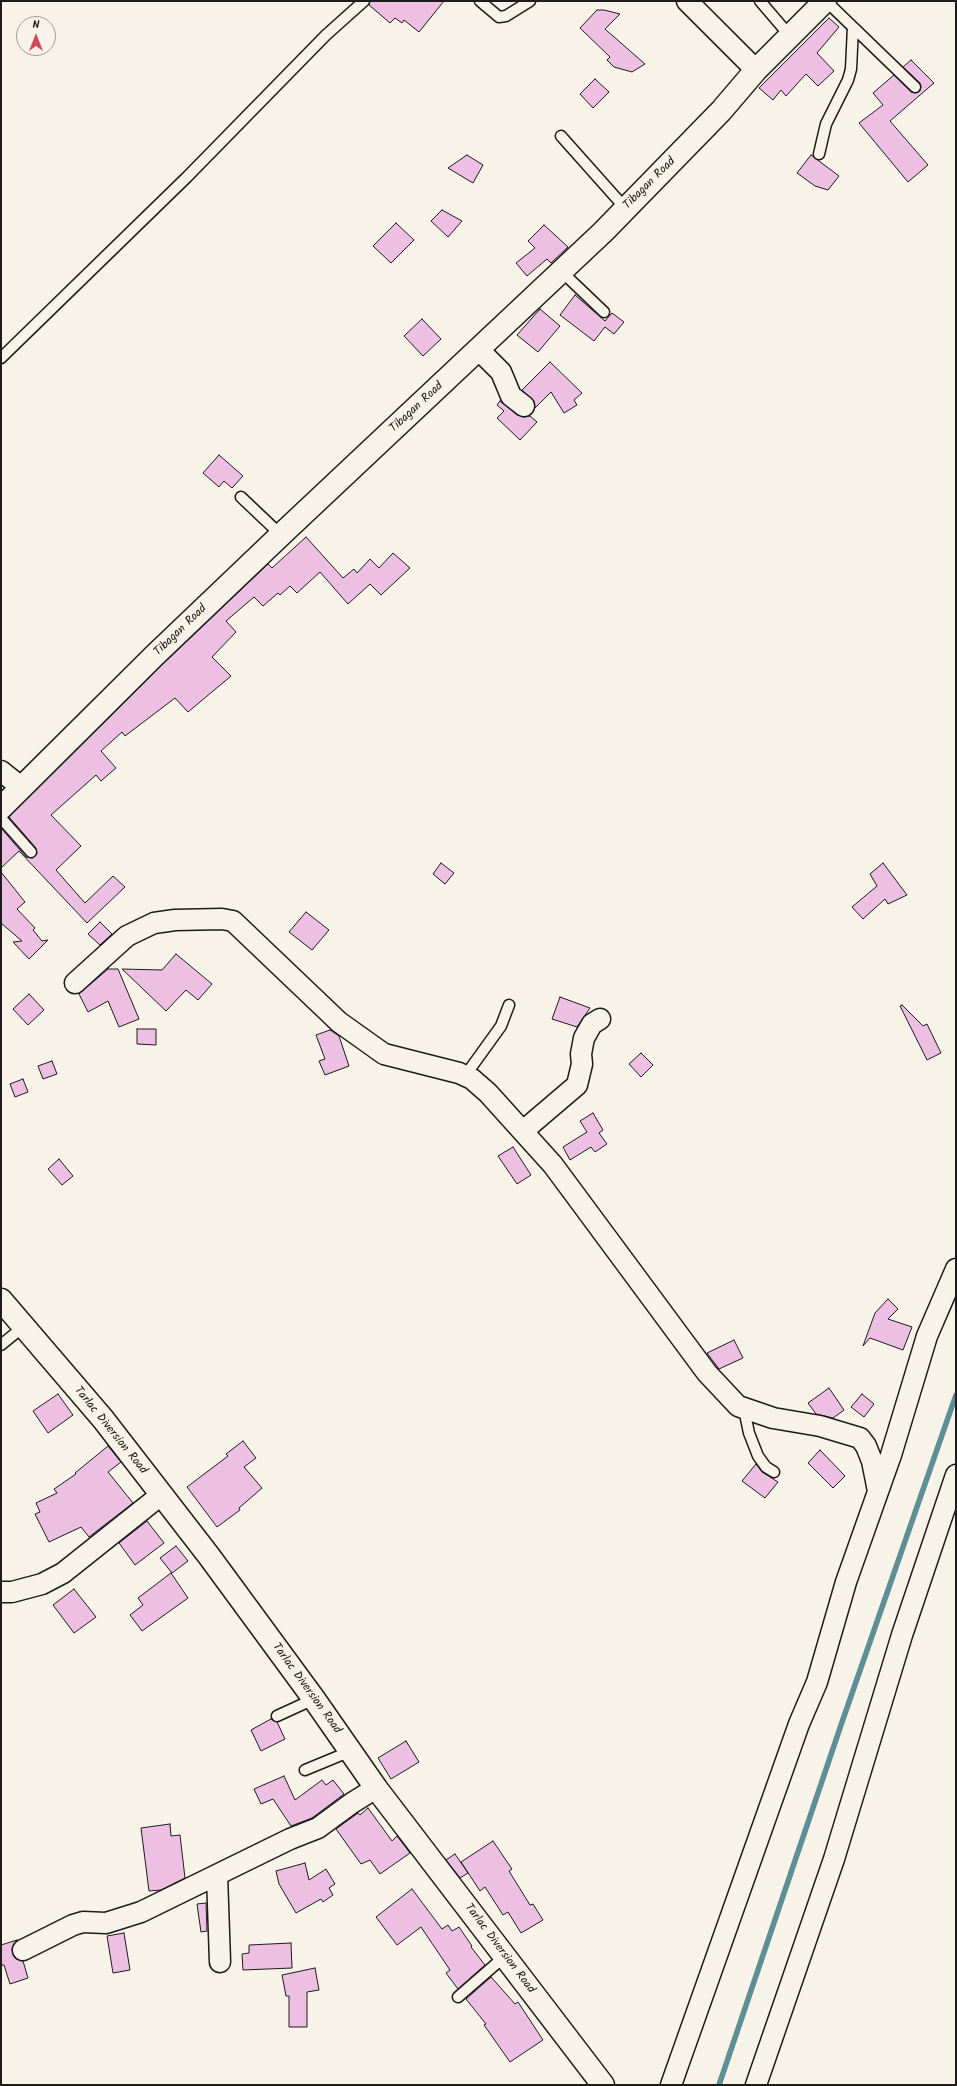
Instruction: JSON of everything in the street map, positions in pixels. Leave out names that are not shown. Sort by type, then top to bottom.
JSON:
[{"type":"main road","name":"Tibagan Road","points":[[1,808],[281,535],[479,350],[560,270],[626,209],[721,111],[756,70],[825,1]]},
{"type":"main road","name":"Tarlac Diversion Road","points":[[1,1300],[103,1419],[314,1699],[376,1788],[603,2085]]},
{"type":"street","points":[[687,1],[756,70]]},
{"type":"street","points":[[479,350],[501,372],[511,396],[524,406]]},
{"type":"street","points":[[1,771],[21,787]]},
{"type":"street","points":[[75,983],[127,936],[154,923],[175,920],[228,919],[243,929],[339,1022],[384,1054],[465,1076],[488,1093],[552,1165],[707,1373],[738,1406],[773,1418],[820,1426],[860,1438],[866,1446],[872,1461],[878,1491]]},
{"type":"street","points":[[523,1131],[577,1085],[582,1064],[581,1054],[584,1038],[592,1024],[600,1019]]},
{"type":"street","points":[[671,2085],[797,1730],[817,1682],[846,1582],[878,1491],[927,1336],[956,1269]]},
{"type":"street","points":[[756,2085],[834,1859],[902,1635],[956,1475]]},
{"type":"street","points":[[1,1592],[12,1592],[42,1584],[63,1573],[161,1495]]},
{"type":"street","points":[[23,1950],[73,1925],[83,1922],[106,1923],[141,1912],[290,1839],[318,1828],[352,1803],[376,1788]]},
{"type":"street","points":[[217,1875],[220,1962]]},
{"type":"lane","points":[[1,358],[182,183],[326,35],[364,1]]},
{"type":"lane","points":[[480,1],[499,17],[504,17],[530,1]]},
{"type":"lane","points":[[760,1],[790,36]]},
{"type":"lane","points":[[825,1],[915,87]]},
{"type":"lane","points":[[819,154],[826,124],[848,80],[851,69],[853,27]]},
{"type":"lane","points":[[561,136],[626,209]]},
{"type":"lane","points":[[560,270],[604,312]]},
{"type":"lane","points":[[241,497],[281,535]]},
{"type":"lane","points":[[1,818],[31,852]]},
{"type":"lane","points":[[465,1076],[501,1026],[509,1005]]},
{"type":"lane","points":[[1,1344],[23,1327]]},
{"type":"lane","points":[[744,1409],[749,1433],[756,1451],[766,1467],[774,1472]]},
{"type":"lane","points":[[277,1716],[314,1699]]},
{"type":"lane","points":[[305,1770],[351,1751]]},
{"type":"lane","points":[[458,1997],[504,1957]]},
{"type":"building","points":[[370,1],[444,1],[419,32],[404,20],[402,23],[395,18],[390,23],[369,5]]},
{"type":"building","points":[[597,10],[620,14],[605,29],[645,64],[632,72],[614,67],[607,60],[610,57],[580,28]]},
{"type":"building","points":[[829,18],[839,27],[817,53],[834,71],[818,86],[806,74],[786,96],[781,90],[773,100],[759,88]]},
{"type":"building","points":[[911,60],[934,83],[890,121],[928,165],[908,182],[859,123],[883,105],[873,93],[894,75],[911,92],[916,93],[920,91],[920,83],[903,67]]},
{"type":"building","points":[[595,79],[609,92],[593,108],[580,94]]},
{"type":"building","points":[[467,155],[483,165],[473,183],[448,168]]},
{"type":"building","points":[[811,155],[839,176],[828,190],[815,186],[797,173]]},
{"type":"building","points":[[442,210],[462,221],[448,237],[431,221]]},
{"type":"building","points":[[396,223],[414,240],[391,263],[373,246]]},
{"type":"building","points":[[544,225],[568,247],[551,263],[547,259],[527,276],[516,263],[535,248],[528,241]]},
{"type":"building","points":[[575,295],[605,321],[612,313],[624,322],[614,334],[605,327],[594,341],[560,315]]},
{"type":"building","points":[[540,309],[560,326],[538,352],[517,335]]},
{"type":"building","points":[[422,319],[441,339],[423,356],[404,336]]},
{"type":"building","points":[[550,362],[582,393],[574,400],[577,405],[564,413],[551,392],[535,408],[534,401],[522,390]]},
{"type":"building","points":[[500,401],[517,415],[523,417],[530,416],[537,422],[520,440],[497,418],[504,411],[497,405]]},
{"type":"building","points":[[219,455],[243,476],[232,488],[224,481],[219,487],[203,473]]},
{"type":"building","points":[[306,537],[343,578],[354,569],[357,573],[370,559],[379,568],[393,553],[410,568],[381,595],[370,584],[348,604],[320,572],[297,593],[290,586],[280,595],[278,593],[263,606],[254,597],[226,621],[236,632],[212,657],[231,676],[188,712],[175,698],[125,736],[122,732],[101,751],[116,768],[101,781],[96,775],[51,815],[81,846],[56,870],[85,903],[113,876],[125,887],[87,923],[19,851],[1,868],[1,828],[26,857],[33,858],[37,854],[36,848],[9,817],[163,664],[268,564],[272,568]]},
{"type":"building","points":[[441,863],[454,873],[445,884],[433,874]]},
{"type":"building","points":[[883,863],[907,895],[888,904],[885,899],[863,919],[852,907],[877,886],[870,874]]},
{"type":"building","points":[[1,872],[25,902],[17,909],[35,928],[33,930],[42,941],[48,940],[29,959],[13,942],[22,941],[1,923]]},
{"type":"building","points":[[306,912],[329,930],[312,950],[289,932]]},
{"type":"building","points":[[100,922],[112,934],[100,945],[88,934]]},
{"type":"building","points":[[176,954],[212,984],[198,1000],[186,990],[166,1011],[122,969],[162,970]]},
{"type":"building","points":[[108,969],[118,969],[139,1019],[119,1027],[108,1001],[88,1012],[79,994]]},
{"type":"building","points":[[29,994],[44,1010],[28,1025],[13,1009]]},
{"type":"building","points":[[560,997],[590,1008],[577,1027],[552,1019]]},
{"type":"building","points":[[902,1005],[923,1026],[927,1024],[941,1053],[927,1060],[900,1006]]},
{"type":"building","points":[[137,1029],[156,1029],[156,1045],[137,1044]]},
{"type":"building","points":[[330,1030],[339,1036],[349,1066],[325,1075],[319,1061],[325,1059],[316,1035]]},
{"type":"building","points":[[641,1053],[653,1065],[641,1077],[629,1064]]},
{"type":"building","points":[[52,1061],[57,1074],[43,1079],[38,1066]]},
{"type":"building","points":[[23,1079],[28,1092],[15,1097],[10,1084]]},
{"type":"building","points":[[593,1113],[603,1130],[599,1133],[607,1144],[595,1152],[591,1147],[570,1160],[563,1147],[587,1132],[580,1121]]},
{"type":"building","points":[[513,1147],[531,1175],[517,1184],[498,1156]]},
{"type":"building","points":[[59,1159],[73,1176],[62,1185],[48,1169]]},
{"type":"building","points":[[888,1299],[898,1309],[888,1319],[912,1327],[903,1350],[870,1338],[863,1346],[875,1313]]},
{"type":"building","points":[[734,1340],[743,1358],[719,1369],[707,1353]]},
{"type":"building","points":[[829,1388],[844,1410],[833,1418],[816,1414],[808,1403]]},
{"type":"building","points":[[58,1394],[73,1415],[48,1433],[33,1411]]},
{"type":"building","points":[[862,1394],[874,1404],[864,1417],[851,1407]]},
{"type":"building","points":[[243,1441],[256,1458],[244,1467],[262,1488],[239,1508],[240,1510],[217,1527],[187,1487],[228,1456],[226,1454]]},
{"type":"building","points":[[108,1446],[121,1462],[108,1472],[133,1503],[89,1537],[81,1527],[49,1542],[35,1514],[40,1512],[36,1503],[57,1493],[54,1489],[76,1474],[75,1473]]},
{"type":"building","points":[[820,1450],[845,1476],[833,1488],[808,1463]]},
{"type":"building","points":[[756,1464],[762,1472],[778,1482],[765,1498],[742,1481]]},
{"type":"building","points":[[147,1521],[164,1543],[135,1565],[119,1543]]},
{"type":"building","points":[[176,1546],[188,1561],[172,1573],[160,1558]]},
{"type":"building","points":[[171,1573],[188,1598],[142,1631],[130,1615],[143,1605],[138,1598]]},
{"type":"building","points":[[74,1589],[96,1617],[74,1633],[53,1605]]},
{"type":"building","points":[[271,1719],[277,1722],[285,1739],[261,1751],[251,1730]]},
{"type":"building","points":[[406,1741],[419,1762],[391,1779],[378,1758]]},
{"type":"building","points":[[284,1776],[295,1800],[322,1780],[326,1785],[333,1780],[344,1794],[312,1818],[291,1826],[273,1799],[261,1804],[254,1789]]},
{"type":"building","points":[[368,1808],[392,1841],[397,1836],[410,1853],[380,1874],[370,1860],[361,1864],[336,1829],[358,1813],[360,1815]]},
{"type":"building","points":[[170,1824],[171,1836],[180,1835],[185,1878],[161,1890],[149,1891],[141,1828]]},
{"type":"building","points":[[493,1841],[512,1869],[509,1871],[530,1905],[533,1904],[543,1920],[521,1933],[508,1912],[503,1915],[485,1887],[480,1891],[461,1862]]},
{"type":"building","points":[[455,1854],[468,1873],[460,1878],[446,1860]]},
{"type":"building","points":[[305,1863],[309,1880],[326,1869],[335,1884],[329,1888],[333,1895],[323,1902],[321,1899],[296,1913],[279,1884],[276,1871]]},
{"type":"building","points":[[412,1889],[442,1929],[448,1925],[452,1931],[459,1927],[472,1946],[471,1947],[485,1965],[458,1989],[446,1973],[450,1970],[421,1927],[397,1945],[376,1917]]},
{"type":"building","points":[[206,1903],[207,1931],[201,1932],[197,1904]]},
{"type":"building","points":[[124,1933],[130,1970],[113,1973],[107,1936]]},
{"type":"building","points":[[17,1940],[12,1949],[13,1955],[16,1959],[23,1961],[28,1978],[10,1984],[4,1965],[1,1965],[1,1945]]},
{"type":"building","points":[[291,1943],[292,1968],[243,1970],[242,1954],[249,1953],[249,1945]]},
{"type":"building","points":[[315,1968],[319,1990],[307,1992],[307,2027],[289,2027],[289,1996],[286,1996],[282,1975]]},
{"type":"building","points":[[491,1977],[515,2004],[518,2002],[543,2040],[510,2062],[484,2025],[486,2024],[466,1999]]},
{"type":"waterway","points":[[719,2085],[841,1725],[956,1395]]}]
